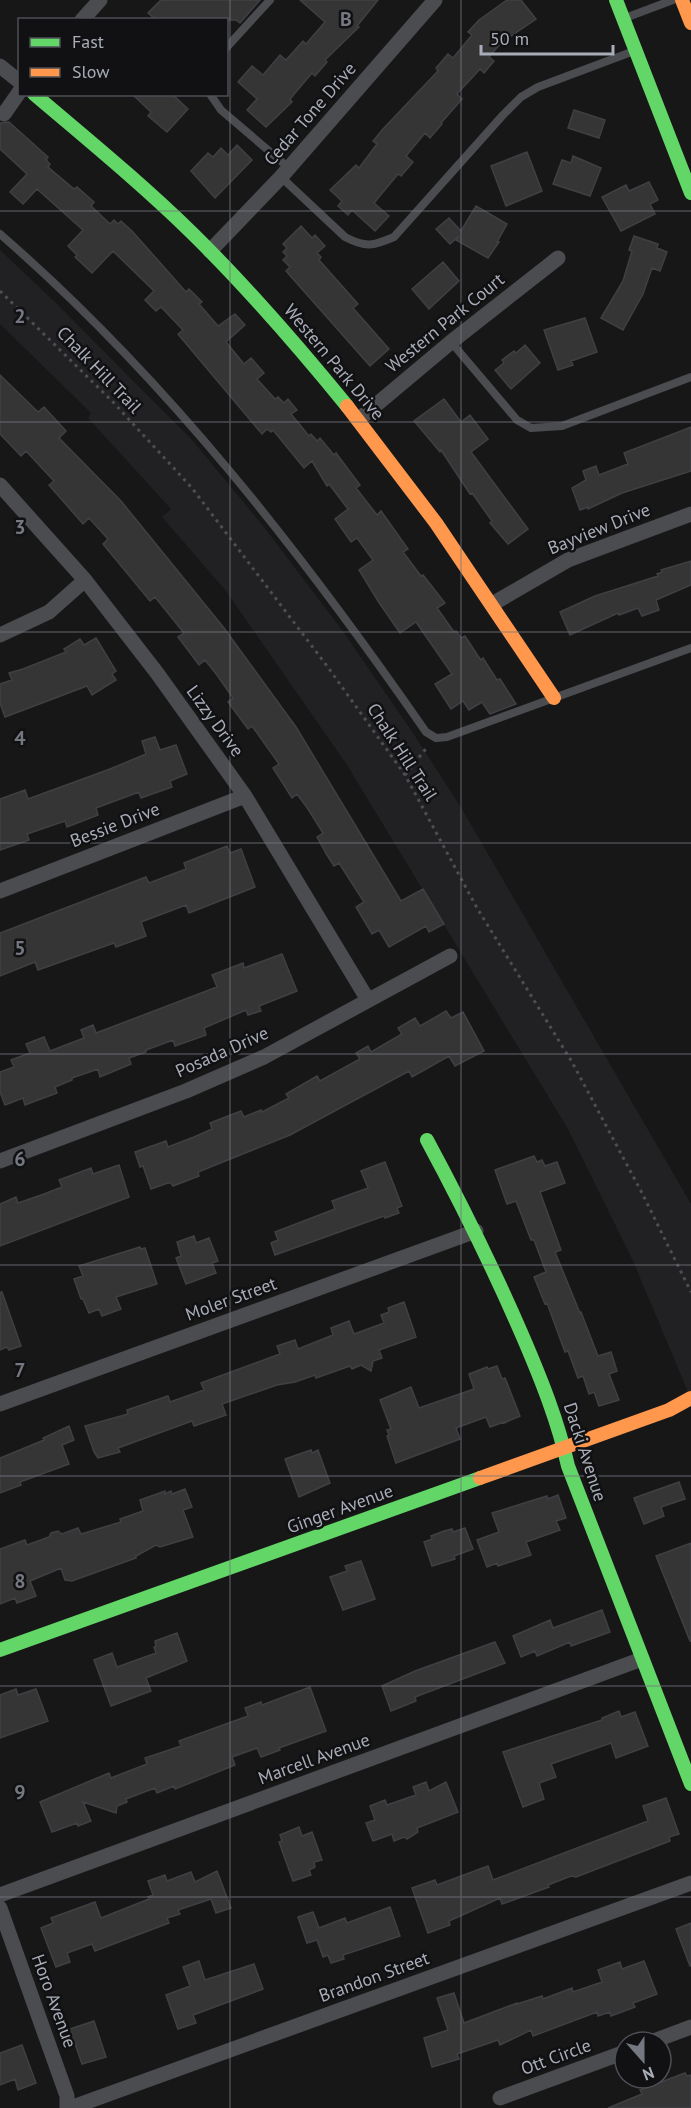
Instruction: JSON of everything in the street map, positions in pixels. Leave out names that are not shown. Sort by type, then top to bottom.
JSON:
[{"type":"street","points":[[84,18],[100,0]]},
{"type":"street","name":"Cedar Tone Drive","points":[[210,251],[285,172],[435,0]]},
{"type":"street","points":[[616,0],[691,193]]},
{"type":"street","points":[[682,0],[691,23]]},
{"type":"street","points":[[0,66],[18,80]]},
{"type":"street","points":[[3,114],[18,94]]},
{"type":"street","name":"Western Park Drive","points":[[36,96],[114,162],[210,251],[289,336],[430,512],[494,603],[554,698]]},
{"type":"street","name":"Western Park Court","points":[[358,420],[451,342],[558,258]]},
{"type":"street","name":"Lizzy Drive","points":[[0,485],[85,580],[157,673],[245,796],[368,1000]]},
{"type":"street","name":"Bayview Drive","points":[[494,603],[568,560],[691,514]]},
{"type":"street","points":[[0,635],[49,612],[85,580]]},
{"type":"street","name":"Bessie Drive","points":[[0,891],[245,796]]},
{"type":"street","name":"Posada Drive","points":[[0,1161],[186,1091],[264,1057],[450,956]]},
{"type":"street","name":"Dacki Avenue","points":[[427,1140],[496,1272],[536,1366],[561,1432],[568,1466],[691,1784]]},
{"type":"street","name":"Moler Street","points":[[0,1404],[476,1231]]},
{"type":"street","name":"Ginger Avenue","points":[[0,1650],[669,1410],[691,1398]]},
{"type":"street","name":"Marcell Avenue","points":[[0,1895],[642,1659]]},
{"type":"street","name":"Brandon Street","points":[[69,2108],[691,1883]]},
{"type":"street","name":"Horo Avenue","points":[[0,1908],[67,2096],[69,2108]]},
{"type":"street","points":[[673,2034],[691,2027]]},
{"type":"street","name":"Ott Circle","points":[[502,2103],[613,2057]]},
{"type":"lane","points":[[228,46],[270,0]]},
{"type":"lane","points":[[624,19],[674,0]]},
{"type":"lane","points":[[211,96],[221,110],[285,172],[345,237],[358,244],[374,246],[394,237],[521,97],[538,87],[636,50]]},
{"type":"lane","points":[[0,234],[120,346],[207,442],[289,543],[368,648],[426,732],[436,738],[447,737],[691,648]]},
{"type":"lane","points":[[451,342],[517,420],[531,428],[562,426],[691,377]]},
{"type":"path","name":"Chalk Hill Trail","points":[[0,291],[112,400],[192,488],[320,657],[405,775],[477,908],[573,1062],[691,1292]]},
{"type":"path","points":[[405,775],[420,754],[436,738]]},
{"type":"shaded area","points":[[0,250],[193,441],[264,527],[342,630],[462,809],[691,1204],[691,1399],[633,1261],[568,1129],[347,765],[226,591],[162,517],[171,509],[88,418],[91,413],[0,324]]},
{"type":"building","points":[[161,0],[260,0],[240,23],[236,20],[228,20],[228,18],[154,18],[148,13]]},
{"type":"building","points":[[300,0],[378,0],[357,26],[359,27],[325,60],[327,62],[315,76],[312,73],[290,99],[292,102],[266,127],[247,110],[257,99],[238,82],[252,66],[263,75],[280,55],[286,60],[303,41],[306,44],[325,22]]},
{"type":"building","points":[[507,0],[521,0],[536,19],[501,43],[489,57],[494,61],[484,73],[480,69],[457,94],[462,99],[442,124],[430,138],[425,133],[406,156],[413,162],[401,176],[398,174],[374,203],[389,216],[375,231],[352,210],[348,215],[338,206],[342,201],[330,190],[356,165],[359,168],[377,144],[373,141],[438,71],[436,68],[448,54],[453,58],[472,35],[468,32],[479,20]]},
{"type":"building","points":[[134,96],[174,96],[188,109],[167,132],[148,116],[151,112]]},
{"type":"building","points":[[574,110],[605,120],[599,138],[568,128]]},
{"type":"building","points":[[9,122],[48,157],[46,160],[50,164],[48,167],[94,202],[91,206],[110,224],[114,220],[118,224],[121,221],[132,231],[186,292],[189,289],[202,302],[199,304],[218,326],[235,314],[245,325],[226,342],[244,364],[251,358],[264,373],[257,379],[275,399],[278,397],[284,403],[288,399],[297,410],[291,414],[309,436],[311,434],[317,441],[320,438],[334,455],[336,453],[360,485],[356,488],[377,515],[381,511],[408,549],[403,552],[445,603],[437,608],[454,632],[456,631],[461,638],[465,636],[497,680],[500,679],[516,704],[490,714],[482,702],[469,710],[463,701],[451,709],[435,684],[452,674],[416,622],[400,633],[378,601],[359,570],[373,560],[357,538],[351,542],[335,519],[348,509],[329,484],[327,486],[312,461],[304,468],[273,430],[271,432],[267,429],[262,434],[178,334],[183,330],[161,307],[156,311],[145,300],[154,291],[113,251],[92,273],[75,257],[77,255],[68,246],[83,230],[37,189],[23,204],[10,192],[27,174],[0,149],[0,123]]},
{"type":"building","points":[[237,145],[252,160],[215,198],[191,171],[208,153],[213,157],[221,148],[228,155]]},
{"type":"building","points":[[527,152],[542,191],[506,206],[491,166]]},
{"type":"building","points":[[573,156],[601,168],[590,196],[553,184],[562,160],[571,163]]},
{"type":"building","points":[[649,182],[658,200],[650,204],[655,214],[621,231],[602,197],[626,185],[629,191]]},
{"type":"building","points":[[476,206],[507,224],[488,258],[456,240],[459,236],[450,244],[436,229],[449,218],[461,231]]},
{"type":"building","points":[[301,226],[312,238],[315,235],[325,246],[317,253],[321,257],[319,260],[358,304],[353,308],[389,349],[370,366],[286,271],[290,267],[283,260],[287,256],[283,252],[287,248],[283,244]]},
{"type":"building","points":[[634,236],[658,244],[657,248],[667,252],[660,271],[652,268],[643,294],[623,330],[601,318],[623,281]]},
{"type":"building","points":[[443,262],[459,281],[429,309],[412,289]]},
{"type":"building","points":[[585,318],[597,352],[571,361],[573,365],[558,370],[544,330]]},
{"type":"building","points":[[525,345],[540,363],[511,389],[495,370],[504,363],[502,360]]},
{"type":"building","points":[[0,375],[38,412],[44,407],[66,431],[59,438],[121,501],[224,628],[296,727],[401,901],[423,889],[444,924],[429,932],[426,926],[389,947],[379,930],[372,934],[356,907],[364,902],[339,863],[334,866],[317,837],[323,833],[297,794],[292,798],[273,768],[279,764],[252,726],[248,729],[228,702],[233,698],[217,675],[205,660],[199,665],[178,637],[184,633],[155,597],[150,601],[103,544],[108,539],[89,518],[83,524],[49,485],[54,481],[26,451],[21,456],[0,434]]},
{"type":"building","points":[[444,399],[461,422],[470,415],[488,439],[471,452],[528,529],[508,544],[490,523],[492,521],[472,493],[470,494],[441,450],[440,452],[414,421]]},
{"type":"building","points":[[691,427],[691,471],[622,493],[588,509],[588,507],[580,510],[572,488],[586,480],[583,471],[596,466],[599,475],[628,464],[624,453]]},
{"type":"building","points":[[691,561],[691,585],[656,600],[659,610],[642,616],[638,608],[619,615],[618,613],[570,635],[560,612],[595,596],[658,576],[661,570]]},
{"type":"building","points":[[96,638],[116,671],[112,674],[116,680],[92,695],[87,686],[5,717],[0,703],[0,684],[12,680],[9,673],[66,652],[64,649],[80,639],[84,645]]},
{"type":"building","points":[[155,737],[160,750],[176,745],[187,774],[170,781],[172,787],[141,798],[139,792],[96,808],[98,815],[67,827],[65,821],[27,834],[29,840],[0,850],[0,799],[25,790],[28,799],[110,769],[146,754],[142,741]]},
{"type":"building","points":[[227,846],[230,853],[241,849],[255,887],[189,913],[186,905],[141,922],[146,936],[116,947],[114,943],[38,970],[35,962],[0,976],[0,933],[146,877],[149,883],[186,869],[184,863]]},
{"type":"building","points":[[282,954],[297,991],[259,1006],[261,1011],[248,1015],[246,1010],[204,1028],[206,1035],[175,1046],[173,1040],[146,1050],[146,1052],[129,1058],[131,1064],[100,1077],[98,1069],[72,1078],[55,1087],[57,1093],[25,1105],[23,1098],[5,1105],[0,1092],[0,1072],[14,1067],[11,1060],[30,1053],[26,1044],[44,1037],[50,1051],[84,1038],[81,1030],[93,1025],[96,1033],[217,987],[212,975],[243,963],[244,968]]},
{"type":"building","points":[[446,1011],[451,1018],[463,1012],[484,1051],[455,1066],[449,1056],[412,1077],[409,1071],[290,1135],[198,1172],[199,1176],[173,1186],[168,1183],[151,1189],[135,1152],[166,1141],[168,1147],[194,1137],[212,1129],[210,1123],[241,1111],[244,1117],[261,1110],[262,1112],[289,1098],[286,1094],[317,1076],[320,1081],[360,1059],[356,1053],[368,1046],[371,1052],[402,1034],[398,1028],[415,1018],[420,1026]]},
{"type":"building","points":[[534,1156],[537,1162],[542,1160],[545,1166],[557,1162],[565,1183],[540,1192],[561,1250],[555,1252],[598,1356],[611,1352],[617,1371],[609,1374],[619,1400],[599,1406],[594,1392],[589,1394],[583,1376],[578,1378],[534,1277],[546,1272],[534,1240],[531,1240],[516,1201],[507,1204],[495,1170]]},
{"type":"building","points":[[385,1162],[402,1206],[397,1208],[399,1213],[385,1218],[384,1216],[275,1255],[271,1243],[278,1240],[275,1232],[335,1209],[332,1201],[368,1188],[361,1171]]},
{"type":"building","points":[[119,1165],[129,1197],[0,1246],[0,1204],[16,1197],[18,1203],[62,1187],[59,1180],[91,1168],[93,1174]]},
{"type":"building","points":[[194,1236],[196,1243],[209,1238],[218,1261],[212,1263],[216,1273],[186,1284],[176,1258],[181,1256],[177,1242]]},
{"type":"building","points":[[140,1247],[145,1248],[157,1284],[116,1297],[121,1309],[102,1316],[99,1309],[89,1313],[74,1279],[83,1276],[79,1266]]},
{"type":"building","points":[[0,1292],[2,1292],[21,1346],[9,1350],[7,1347],[0,1350]]},
{"type":"building","points":[[404,1302],[416,1337],[379,1350],[382,1358],[373,1361],[371,1371],[361,1365],[352,1369],[350,1366],[316,1378],[315,1375],[277,1385],[222,1404],[226,1415],[194,1426],[192,1421],[118,1448],[120,1452],[98,1458],[94,1452],[85,1426],[128,1414],[127,1410],[168,1396],[170,1402],[204,1390],[201,1383],[280,1354],[277,1346],[295,1340],[298,1349],[333,1335],[331,1328],[349,1321],[354,1334],[384,1323],[381,1315],[389,1312],[388,1308]]},
{"type":"building","points":[[497,1366],[502,1379],[505,1378],[520,1416],[490,1427],[486,1417],[456,1428],[460,1439],[396,1463],[387,1436],[389,1435],[387,1430],[391,1429],[380,1400],[411,1387],[419,1408],[474,1389],[469,1374]]},
{"type":"building","points":[[69,1426],[74,1440],[62,1445],[69,1464],[20,1482],[21,1485],[0,1493],[0,1458],[44,1440],[43,1438]]},
{"type":"building","points":[[311,1450],[312,1453],[318,1450],[330,1483],[299,1497],[285,1459]]},
{"type":"building","points":[[679,1482],[685,1499],[661,1507],[664,1516],[644,1524],[634,1498]]},
{"type":"building","points":[[185,1489],[192,1507],[183,1510],[193,1537],[160,1547],[156,1545],[136,1558],[72,1581],[65,1580],[61,1568],[30,1581],[36,1596],[17,1603],[15,1598],[0,1604],[0,1549],[25,1540],[27,1545],[58,1531],[62,1534],[78,1528],[81,1534],[121,1522],[120,1519],[143,1511],[140,1500],[165,1491],[165,1494],[171,1491],[172,1494]]},
{"type":"building","points":[[558,1495],[566,1518],[556,1521],[560,1530],[526,1542],[531,1555],[498,1566],[497,1563],[487,1567],[477,1540],[499,1532],[492,1513],[547,1496],[548,1499]]},
{"type":"building","points":[[465,1528],[473,1549],[454,1556],[455,1559],[432,1566],[424,1542],[432,1539],[431,1536],[444,1531],[452,1529],[453,1532]]},
{"type":"building","points":[[691,1543],[691,1641],[690,1641],[656,1556]]},
{"type":"building","points":[[361,1561],[375,1599],[343,1610],[330,1577],[347,1571],[345,1566]]},
{"type":"building","points":[[602,1610],[610,1632],[571,1646],[570,1642],[537,1656],[535,1651],[521,1657],[513,1636],[550,1620],[553,1628]]},
{"type":"building","points":[[177,1633],[187,1661],[146,1678],[151,1691],[111,1706],[94,1660],[112,1653],[117,1667],[156,1653],[155,1641]]},
{"type":"building","points":[[495,1642],[505,1663],[415,1697],[416,1701],[391,1711],[382,1686],[415,1671]]},
{"type":"building","points":[[310,1687],[326,1731],[261,1757],[257,1748],[232,1757],[235,1765],[175,1789],[174,1786],[157,1793],[155,1788],[126,1799],[127,1802],[117,1806],[116,1813],[83,1802],[91,1821],[78,1826],[77,1823],[52,1832],[40,1802],[109,1773],[111,1778],[147,1764],[145,1758],[181,1746],[179,1741],[248,1716],[245,1708],[261,1702],[262,1705]]},
{"type":"building","points":[[16,1689],[18,1695],[36,1689],[48,1721],[0,1738],[0,1695]]},
{"type":"building","points":[[619,1711],[621,1717],[635,1712],[648,1746],[616,1758],[611,1743],[551,1764],[556,1777],[539,1783],[544,1799],[523,1807],[503,1752],[602,1720]]},
{"type":"building","points":[[426,1782],[429,1791],[446,1782],[458,1812],[417,1828],[418,1832],[407,1839],[404,1837],[394,1841],[392,1834],[373,1841],[366,1823],[375,1820],[370,1806],[385,1800],[387,1805],[416,1795],[413,1787]]},
{"type":"building","points":[[666,1798],[679,1834],[669,1837],[670,1841],[576,1877],[571,1876],[548,1885],[549,1887],[502,1904],[500,1898],[449,1921],[450,1925],[428,1933],[412,1888],[435,1880],[437,1885],[488,1866],[493,1880],[648,1821],[643,1806]]},
{"type":"building","points":[[299,1827],[302,1836],[312,1832],[322,1860],[314,1862],[315,1867],[309,1870],[311,1875],[293,1881],[279,1842],[282,1841],[280,1835]]},
{"type":"building","points":[[217,1871],[231,1908],[216,1913],[211,1899],[178,1910],[180,1914],[167,1918],[169,1923],[95,1951],[92,1944],[67,1953],[70,1962],[56,1967],[41,1928],[53,1923],[51,1918],[95,1902],[101,1918],[149,1899],[148,1897],[153,1895],[148,1881],[165,1875],[167,1881],[191,1872],[195,1882]]},
{"type":"building","points":[[390,1907],[400,1936],[343,1955],[344,1959],[331,1963],[328,1955],[323,1957],[317,1940],[307,1943],[298,1917],[313,1912],[319,1928],[345,1918],[347,1923]]},
{"type":"building","points":[[691,1923],[691,1966],[690,1966],[676,1929]]},
{"type":"building","points":[[199,1961],[205,1980],[254,1964],[263,1989],[193,2015],[196,2023],[178,2029],[166,1995],[190,1986],[183,1967]]},
{"type":"building","points":[[644,1961],[657,1994],[633,2003],[635,2007],[611,2016],[610,2012],[598,2016],[597,2012],[533,2036],[531,2030],[500,2045],[498,2040],[457,2054],[459,2059],[432,2067],[424,2038],[448,2030],[437,1998],[454,1993],[464,2023],[517,2003],[542,1996],[543,1999],[572,1988],[573,1992],[602,1982],[598,1970],[620,1962],[622,1969]]},
{"type":"building","points":[[94,2021],[106,2057],[82,2064],[70,2029]]},
{"type":"building","points":[[22,2045],[36,2083],[18,2090],[15,2079],[0,2085],[0,2053]]},
{"type":"building","points":[[685,2073],[687,2076],[691,2075],[691,2108],[608,2108],[642,2094],[640,2090],[673,2090],[673,2078]]},
{"type":"traffic: fast","points":[[616,0],[691,193]]},
{"type":"traffic: fast","points":[[36,96],[134,179],[192,233],[272,317],[347,406]]},
{"type":"traffic: fast","points":[[427,1140],[489,1262],[536,1369],[554,1416],[568,1466],[691,1784]]},
{"type":"traffic: fast","points":[[0,1650],[480,1478]]},
{"type":"traffic: slow","points":[[682,0],[691,23]]},
{"type":"traffic: slow","points":[[347,406],[436,523],[554,698]]},
{"type":"traffic: slow","points":[[480,1478],[669,1410],[691,1398]]}]
